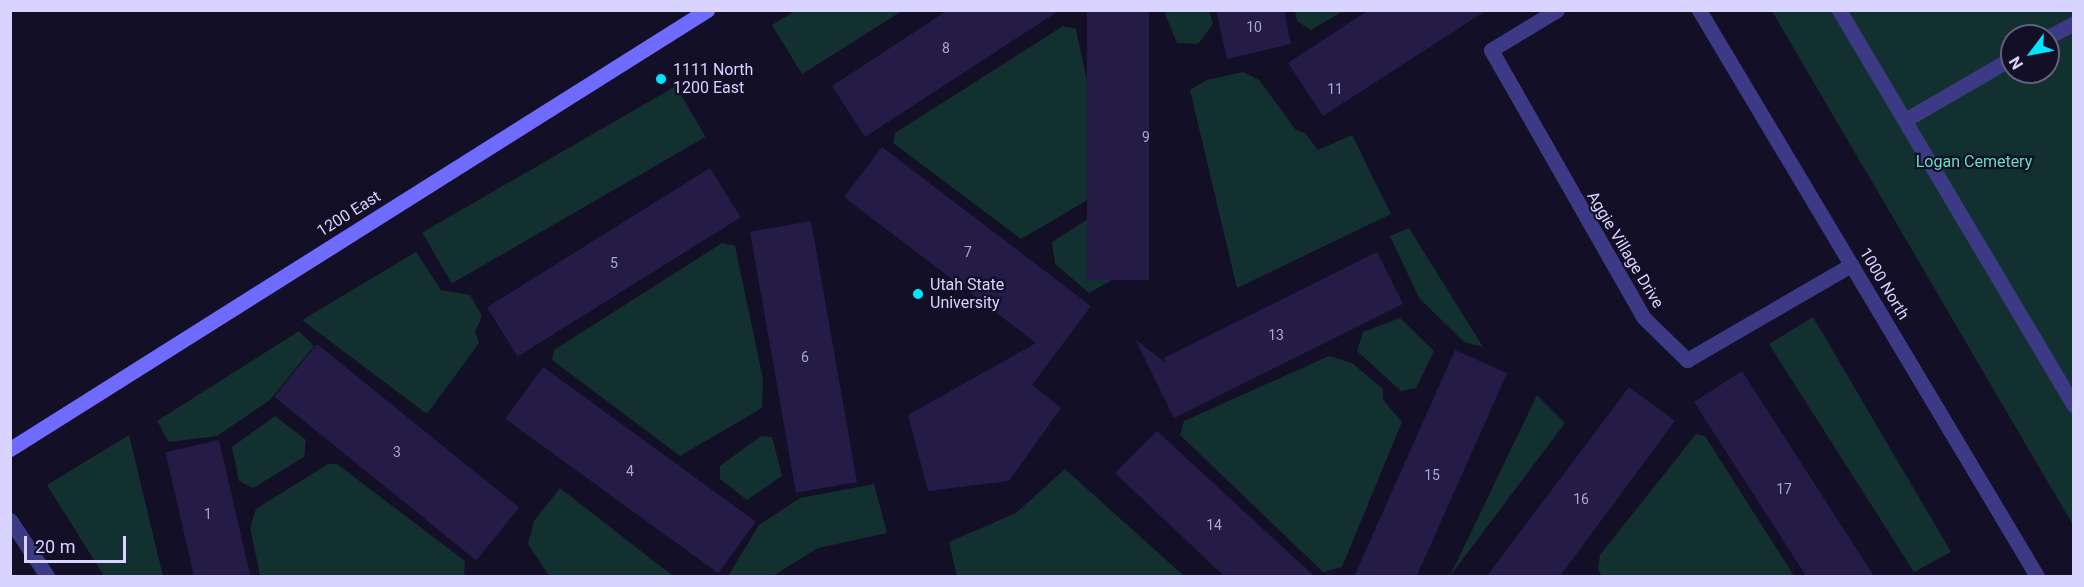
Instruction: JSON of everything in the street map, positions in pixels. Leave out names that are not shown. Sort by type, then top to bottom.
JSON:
[{"type":"main road","name":"1200 East","points":[[10,449],[706,10]]},
{"type":"street","name":"Aggie Village Drive","points":[[1557,10],[1491,50],[1643,317],[1687,360],[1851,264]]},
{"type":"street","name":"1000 North","points":[[1699,10],[2037,576]]},
{"type":"street","points":[[1839,10],[2073,405]]},
{"type":"street","points":[[2060,30],[2073,22]]},
{"type":"street","points":[[1905,120],[2000,65]]},
{"type":"street","points":[[10,520],[47,576]]},
{"type":"green space","points":[[1295,10],[1343,11],[1311,30],[1297,21]]},
{"type":"green space","points":[[795,11],[902,11],[802,74],[772,25]]},
{"type":"green space","points":[[1164,11],[1209,11],[1213,24],[1198,44],[1177,43]]},
{"type":"green space","name":"Logan Cemetery","points":[[1772,11],[2073,11],[2073,525]]},
{"type":"green space","points":[[1063,26],[1076,29],[1104,162],[1103,191],[1021,239],[893,143],[895,133]]},
{"type":"green space","points":[[1243,72],[1259,80],[1296,130],[1305,133],[1318,150],[1352,135],[1391,214],[1237,288],[1190,90],[1207,80]]},
{"type":"green space","points":[[676,86],[706,137],[452,284],[422,232]]},
{"type":"green space","points":[[1110,212],[1125,224],[1133,268],[1089,293],[1055,264],[1052,242],[1096,214]]},
{"type":"green space","points":[[1409,228],[1483,347],[1464,342],[1419,298],[1390,236]]},
{"type":"green space","points":[[722,243],[735,246],[763,379],[762,408],[680,456],[552,360],[554,350]]},
{"type":"green space","points":[[416,252],[441,290],[470,295],[482,316],[475,332],[479,343],[427,414],[302,320]]},
{"type":"green space","points":[[1813,317],[1951,552],[1914,572],[1769,344]]},
{"type":"green space","points":[[1400,318],[1434,351],[1416,388],[1401,391],[1357,351],[1363,332]]},
{"type":"green space","points":[[299,331],[314,346],[270,400],[217,436],[169,442],[157,421]]},
{"type":"green space","points":[[1329,356],[1352,363],[1383,389],[1383,400],[1402,422],[1342,567],[1323,572],[1180,435],[1184,421]]},
{"type":"green space","points":[[1537,395],[1565,423],[1450,576]]},
{"type":"green space","points":[[275,416],[306,440],[304,457],[253,488],[239,481],[232,447]]},
{"type":"green space","points":[[1696,434],[1705,436],[1794,576],[1602,576],[1598,570],[1600,555]]},
{"type":"green space","points":[[129,435],[163,576],[104,576],[47,485]]},
{"type":"green space","points":[[761,436],[772,437],[782,476],[747,500],[720,479],[720,466]]},
{"type":"green space","points":[[328,464],[337,464],[465,561],[464,576],[260,576],[250,527],[256,509]]},
{"type":"green space","points":[[1065,469],[1184,576],[957,576],[949,542],[1016,513]]},
{"type":"green space","points":[[874,484],[887,533],[818,548],[773,576],[728,576],[759,525],[800,498]]},
{"type":"green space","points":[[560,488],[673,576],[549,576],[528,544],[534,521]]},
{"type":"building","points":[[948,10],[1060,10],[865,137],[832,86]]},
{"type":"building","points":[[1087,10],[1149,10],[1149,280],[1087,280]]},
{"type":"building","points":[[1216,10],[1284,10],[1291,44],[1227,59]]},
{"type":"building","points":[[1369,10],[1487,10],[1323,116],[1288,63]]},
{"type":"building","points":[[882,147],[1091,306],[1032,385],[1061,408],[1009,481],[928,491],[908,415],[1036,343],[844,197]]},
{"type":"building","points":[[710,168],[741,217],[518,357],[487,307]]},
{"type":"building","points":[[811,221],[857,482],[796,493],[750,232]]},
{"type":"building","points":[[1377,252],[1403,304],[1174,418],[1135,339],[1166,363],[1164,358]]},
{"type":"building","points":[[317,344],[519,508],[476,560],[274,397]]},
{"type":"building","points":[[1455,350],[1507,373],[1417,576],[1355,576]]},
{"type":"building","points":[[543,367],[756,522],[718,573],[505,419]]},
{"type":"building","points":[[1742,371],[1874,576],[1806,576],[1694,402]]},
{"type":"building","points":[[1629,387],[1675,421],[1560,576],[1487,576]]},
{"type":"building","points":[[1157,431],[1314,576],[1224,576],[1115,473]]},
{"type":"building","points":[[219,440],[250,576],[194,576],[165,452]]},
{"type":"place","name":"1111 North 1200 East","points":[[661,79]]},
{"type":"place","name":"Utah State University","points":[[918,294]]}]
